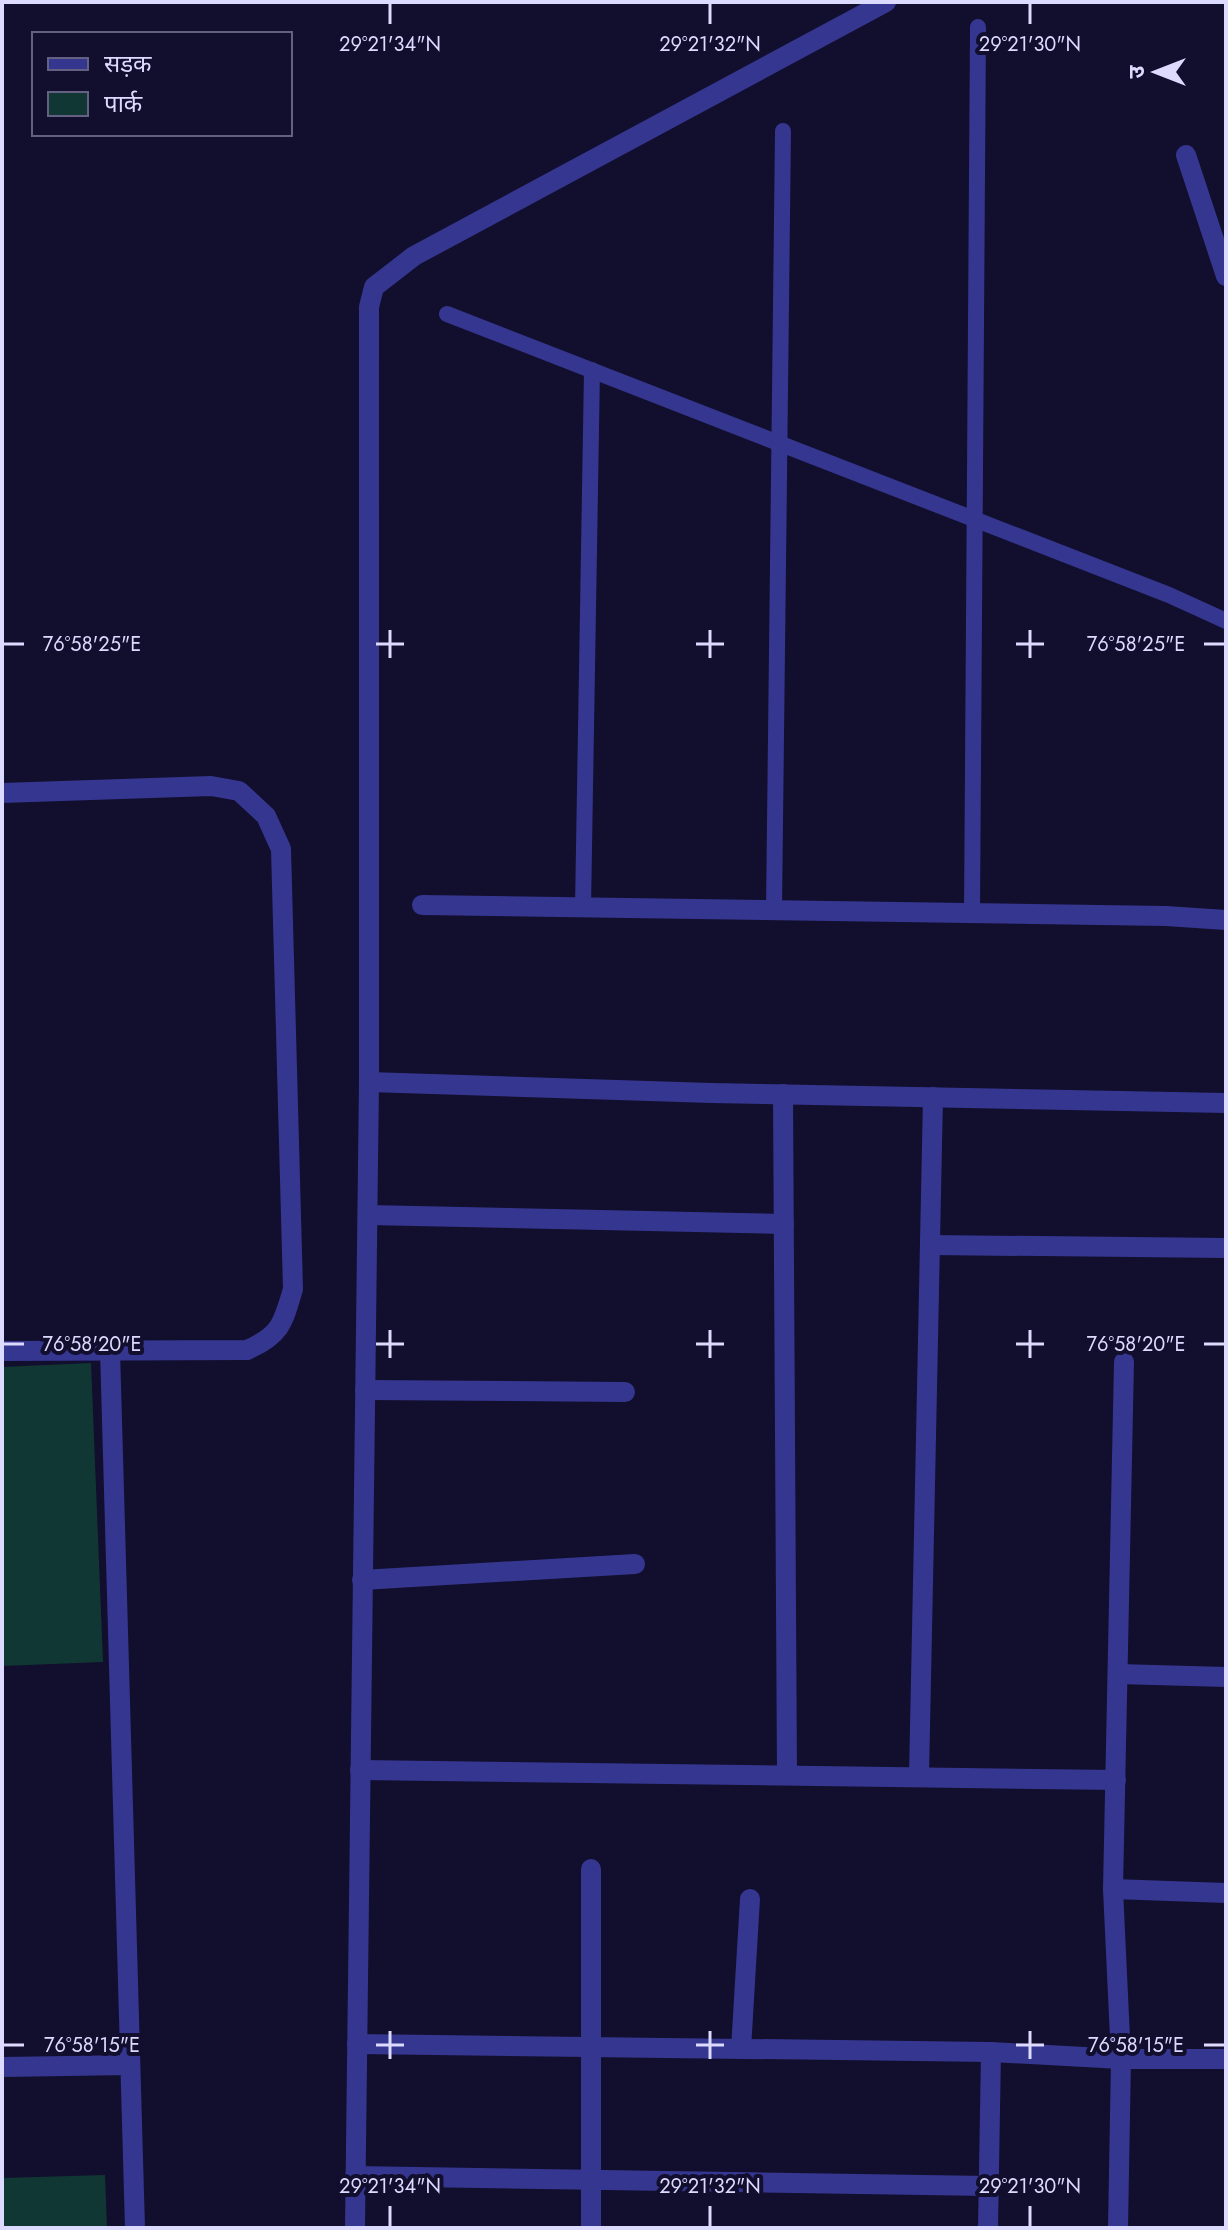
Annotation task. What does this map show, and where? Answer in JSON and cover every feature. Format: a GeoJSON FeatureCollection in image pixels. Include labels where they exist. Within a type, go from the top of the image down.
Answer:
{"type":"FeatureCollection","features":[{"type":"Feature","properties":{"kind":"street"},"geometry":{"type":"LineString","coordinates":[[355,2228],[369,1082],[369,307],[374,287],[414,256],[886,2]]}},
{"type":"Feature","properties":{"kind":"street"},"geometry":{"type":"LineString","coordinates":[[1186,155],[1226,276]]}},
{"type":"Feature","properties":{"kind":"street"},"geometry":{"type":"LineString","coordinates":[[2,793],[211,786],[239,791],[266,816],[281,849],[293,1289],[282,1325],[269,1340],[247,1350],[2,1351]]}},
{"type":"Feature","properties":{"kind":"street"},"geometry":{"type":"LineString","coordinates":[[422,905],[1166,916],[1226,920]]}},
{"type":"Feature","properties":{"kind":"street"},"geometry":{"type":"LineString","coordinates":[[369,1082],[1226,1103]]}},
{"type":"Feature","properties":{"kind":"street"},"geometry":{"type":"LineString","coordinates":[[783,1094],[787,1775]]}},
{"type":"Feature","properties":{"kind":"street"},"geometry":{"type":"LineString","coordinates":[[919,1776],[933,1097]]}},
{"type":"Feature","properties":{"kind":"street"},"geometry":{"type":"LineString","coordinates":[[368,1215],[784,1224]]}},
{"type":"Feature","properties":{"kind":"street"},"geometry":{"type":"LineString","coordinates":[[930,1245],[1226,1248]]}},
{"type":"Feature","properties":{"kind":"street"},"geometry":{"type":"LineString","coordinates":[[110,1350],[135,2228]]}},
{"type":"Feature","properties":{"kind":"street"},"geometry":{"type":"LineString","coordinates":[[1118,2228],[1121,2059],[1113,1889],[1124,1362]]}},
{"type":"Feature","properties":{"kind":"street"},"geometry":{"type":"LineString","coordinates":[[365,1390],[625,1392]]}},
{"type":"Feature","properties":{"kind":"street"},"geometry":{"type":"LineString","coordinates":[[362,1580],[635,1564]]}},
{"type":"Feature","properties":{"kind":"street"},"geometry":{"type":"LineString","coordinates":[[1118,1674],[1226,1677]]}},
{"type":"Feature","properties":{"kind":"street"},"geometry":{"type":"LineString","coordinates":[[360,1770],[1116,1780]]}},
{"type":"Feature","properties":{"kind":"street"},"geometry":{"type":"LineString","coordinates":[[591,1869],[591,2228]]}},
{"type":"Feature","properties":{"kind":"street"},"geometry":{"type":"LineString","coordinates":[[1113,1889],[1226,1893]]}},
{"type":"Feature","properties":{"kind":"street"},"geometry":{"type":"LineString","coordinates":[[741,2049],[750,1899]]}},
{"type":"Feature","properties":{"kind":"street"},"geometry":{"type":"LineString","coordinates":[[357,2044],[991,2052],[1121,2059],[1226,2059]]}},
{"type":"Feature","properties":{"kind":"street"},"geometry":{"type":"LineString","coordinates":[[988,2228],[991,2052]]}},
{"type":"Feature","properties":{"kind":"street"},"geometry":{"type":"LineString","coordinates":[[2,2067],[130,2065]]}},
{"type":"Feature","properties":{"kind":"street"},"geometry":{"type":"LineString","coordinates":[[355,2176],[988,2186]]}},
{"type":"Feature","properties":{"kind":"lane"},"geometry":{"type":"LineString","coordinates":[[972,913],[978,27]]}},
{"type":"Feature","properties":{"kind":"lane"},"geometry":{"type":"LineString","coordinates":[[774,910],[783,131]]}},
{"type":"Feature","properties":{"kind":"lane"},"geometry":{"type":"LineString","coordinates":[[447,314],[1169,595],[1226,621]]}},
{"type":"Feature","properties":{"kind":"lane"},"geometry":{"type":"LineString","coordinates":[[583,908],[592,370]]}},
{"type":"Feature","properties":{"kind":"green space"},"geometry":{"type":"Polygon","coordinates":[[[91,1363],[103,1662],[2,1666],[2,1367],[91,1363]]]}},
{"type":"Feature","properties":{"kind":"green space"},"geometry":{"type":"Polygon","coordinates":[[[105,2175],[107,2228],[2,2228],[2,2178],[105,2175]]]}}]}
